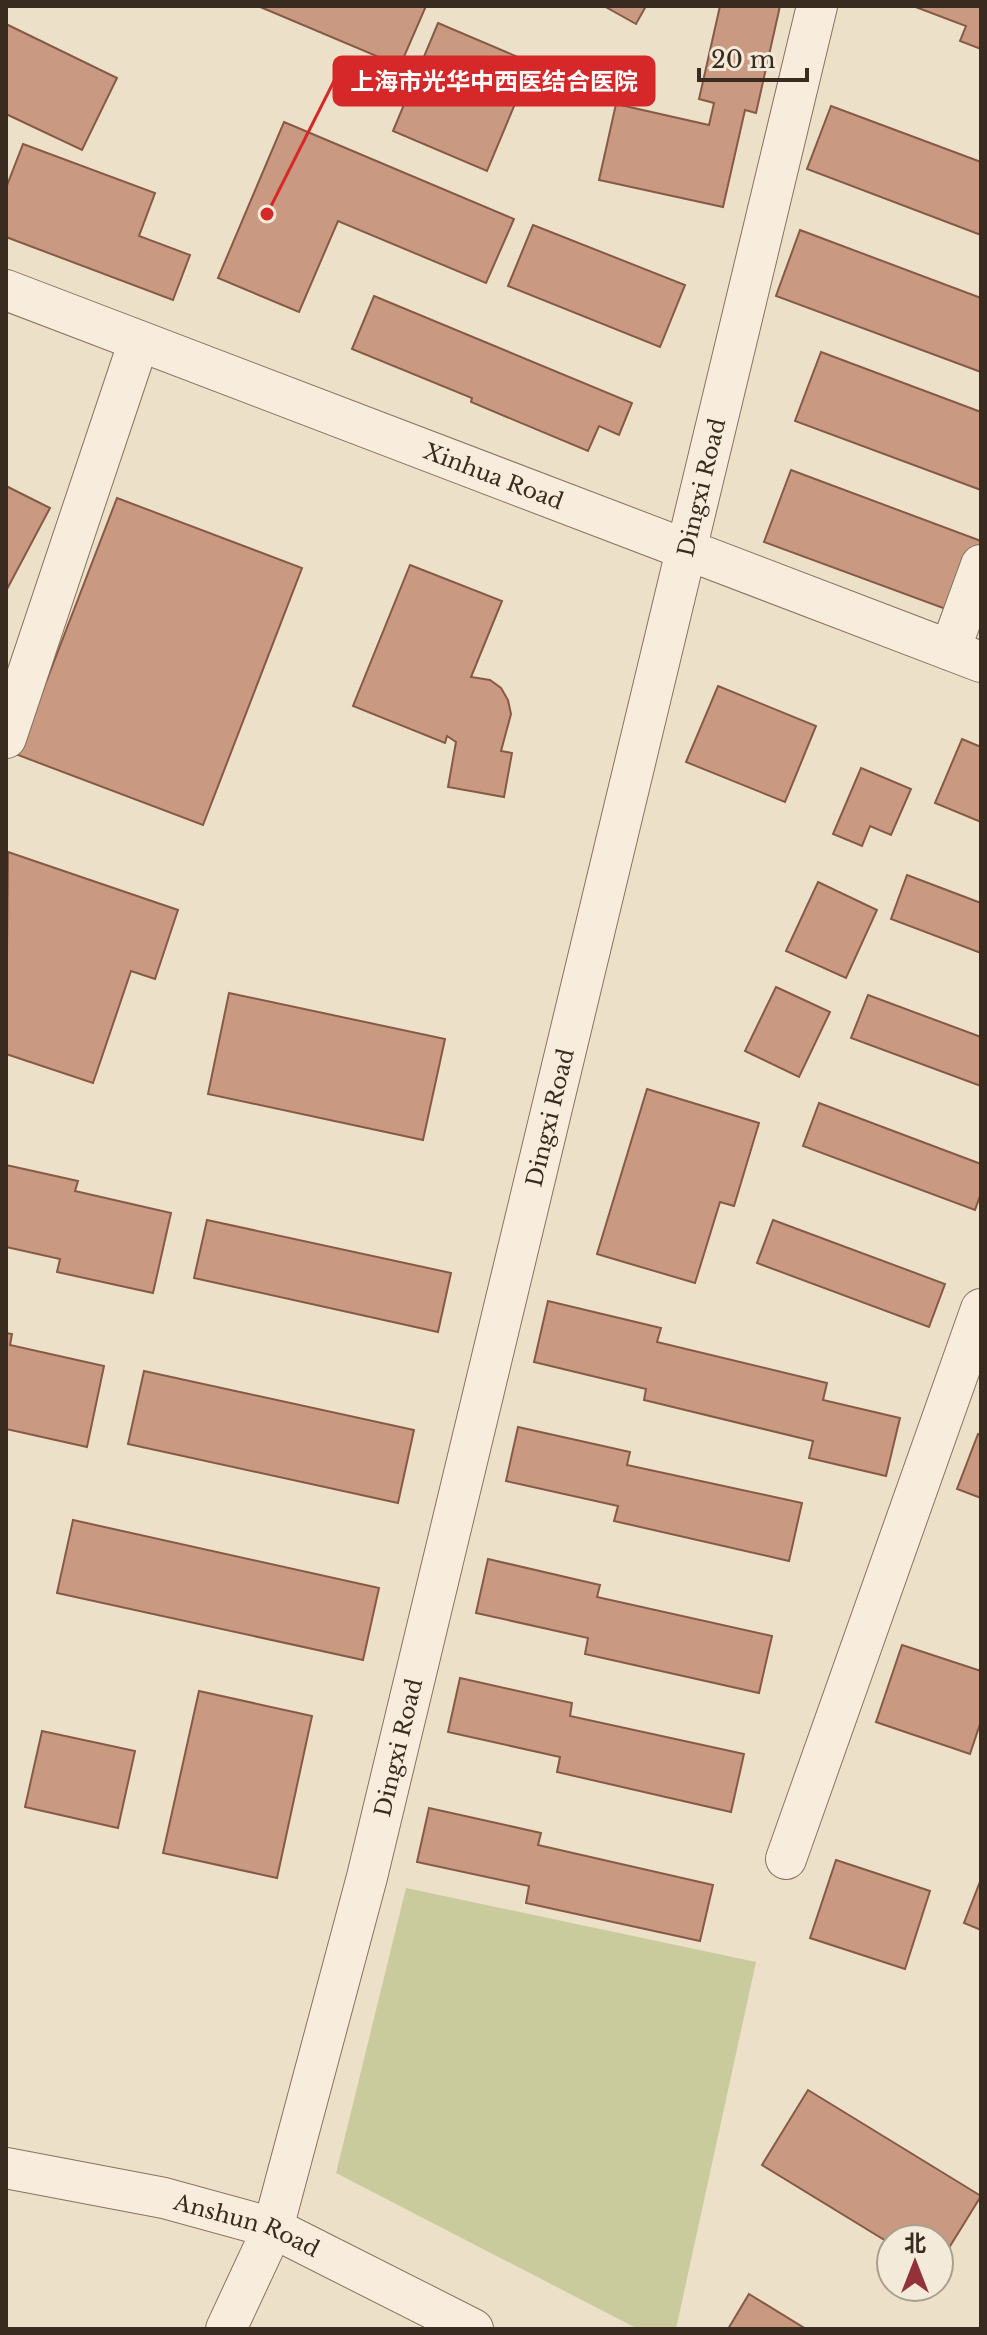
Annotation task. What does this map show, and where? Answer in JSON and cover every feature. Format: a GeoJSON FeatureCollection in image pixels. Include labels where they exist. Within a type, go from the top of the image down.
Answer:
{"type":"FeatureCollection","features":[{"type":"Feature","properties":{"kind":"street","name":"Dingxi Road"},"geometry":{"type":"LineString","coordinates":[[226,2329],[273,2228],[367,1877],[817,6]]}},
{"type":"Feature","properties":{"kind":"street","name":"Xinhua Road"},"geometry":{"type":"LineString","coordinates":[[6,290],[965,656]]}},
{"type":"Feature","properties":{"kind":"street"},"geometry":{"type":"LineString","coordinates":[[6,738],[139,341]]}},
{"type":"Feature","properties":{"kind":"street"},"geometry":{"type":"LineString","coordinates":[[965,656],[981,565]]}},
{"type":"Feature","properties":{"kind":"street"},"geometry":{"type":"LineString","coordinates":[[786,1859],[981,1309]]}},
{"type":"Feature","properties":{"kind":"street","name":"Anshun Road"},"geometry":{"type":"LineString","coordinates":[[6,2168],[164,2198],[273,2228],[473,2329]]}},
{"type":"Feature","properties":{"kind":"green space"},"geometry":{"type":"Polygon","coordinates":[[[406,1888],[756,1962],[676,2329],[638,2329],[336,2173],[406,1888]]]}},
{"type":"Feature","properties":{"kind":"building"},"geometry":{"type":"Polygon","coordinates":[[[258,6],[426,6],[400,66],[258,6]]]}},
{"type":"Feature","properties":{"kind":"building"},"geometry":{"type":"Polygon","coordinates":[[[604,6],[646,6],[636,24],[604,6]]]}},
{"type":"Feature","properties":{"kind":"building"},"geometry":{"type":"Polygon","coordinates":[[[720,6],[780,6],[756,113],[745,110],[723,207],[599,180],[616,104],[709,125],[714,103],[699,99],[720,6]]]}},
{"type":"Feature","properties":{"kind":"building"},"geometry":{"type":"Polygon","coordinates":[[[913,6],[981,6],[981,49],[960,41],[966,26],[913,6]]]}},
{"type":"Feature","properties":{"kind":"building"},"geometry":{"type":"Polygon","coordinates":[[[438,23],[532,63],[487,171],[393,131],[438,23]]]}},
{"type":"Feature","properties":{"kind":"building"},"geometry":{"type":"Polygon","coordinates":[[[6,24],[117,78],[82,150],[6,114],[6,24]]]}},
{"type":"Feature","properties":{"kind":"building"},"geometry":{"type":"Polygon","coordinates":[[[831,106],[981,162],[981,235],[807,169],[831,106]]]}},
{"type":"Feature","properties":{"kind":"building"},"geometry":{"type":"Polygon","coordinates":[[[284,122],[514,219],[486,283],[338,221],[299,312],[218,278],[284,122]]]}},
{"type":"Feature","properties":{"kind":"building"},"geometry":{"type":"Polygon","coordinates":[[[23,144],[155,193],[139,236],[190,255],[173,300],[6,237],[6,188],[23,144]]]}},
{"type":"Feature","properties":{"kind":"building"},"geometry":{"type":"Polygon","coordinates":[[[533,225],[685,285],[660,347],[508,286],[533,225]]]}},
{"type":"Feature","properties":{"kind":"building"},"geometry":{"type":"Polygon","coordinates":[[[800,230],[981,298],[981,372],[776,296],[800,230]]]}},
{"type":"Feature","properties":{"kind":"building"},"geometry":{"type":"Polygon","coordinates":[[[374,296],[632,403],[619,435],[599,426],[588,451],[471,402],[472,398],[352,349],[374,296]]]}},
{"type":"Feature","properties":{"kind":"building"},"geometry":{"type":"Polygon","coordinates":[[[821,352],[981,412],[981,490],[795,421],[821,352]]]}},
{"type":"Feature","properties":{"kind":"building"},"geometry":{"type":"Polygon","coordinates":[[[791,470],[981,541],[981,563],[962,615],[764,542],[791,470]]]}},
{"type":"Feature","properties":{"kind":"building"},"geometry":{"type":"Polygon","coordinates":[[[6,486],[50,508],[6,591],[6,486]]]}},
{"type":"Feature","properties":{"kind":"building"},"geometry":{"type":"Polygon","coordinates":[[[117,498],[302,568],[203,825],[18,755],[117,498]]]}},
{"type":"Feature","properties":{"kind":"building"},"geometry":{"type":"Polygon","coordinates":[[[410,565],[502,601],[471,677],[490,680],[501,688],[508,700],[511,714],[501,751],[512,753],[504,797],[448,787],[456,742],[447,736],[445,743],[353,706],[410,565]]]}},
{"type":"Feature","properties":{"kind":"building"},"geometry":{"type":"Polygon","coordinates":[[[718,686],[816,726],[785,802],[686,762],[718,686]]]}},
{"type":"Feature","properties":{"kind":"building"},"geometry":{"type":"Polygon","coordinates":[[[962,739],[981,747],[981,822],[935,803],[962,739]]]}},
{"type":"Feature","properties":{"kind":"building"},"geometry":{"type":"Polygon","coordinates":[[[861,768],[911,789],[891,835],[870,826],[862,846],[833,834],[861,768]]]}},
{"type":"Feature","properties":{"kind":"building"},"geometry":{"type":"Polygon","coordinates":[[[8,852],[178,910],[155,979],[131,971],[93,1083],[6,1054],[8,852]]]}},
{"type":"Feature","properties":{"kind":"building"},"geometry":{"type":"Polygon","coordinates":[[[907,875],[981,903],[981,953],[891,919],[907,875]]]}},
{"type":"Feature","properties":{"kind":"building"},"geometry":{"type":"Polygon","coordinates":[[[818,882],[877,910],[846,978],[786,951],[818,882]]]}},
{"type":"Feature","properties":{"kind":"building"},"geometry":{"type":"Polygon","coordinates":[[[776,987],[830,1012],[799,1077],[745,1051],[776,987]]]}},
{"type":"Feature","properties":{"kind":"building"},"geometry":{"type":"Polygon","coordinates":[[[229,993],[445,1039],[423,1140],[208,1094],[229,993]]]}},
{"type":"Feature","properties":{"kind":"building"},"geometry":{"type":"Polygon","coordinates":[[[868,995],[981,1037],[981,1086],[851,1038],[868,995]]]}},
{"type":"Feature","properties":{"kind":"building"},"geometry":{"type":"Polygon","coordinates":[[[647,1089],[759,1123],[734,1206],[720,1202],[695,1283],[597,1254],[647,1089]]]}},
{"type":"Feature","properties":{"kind":"building"},"geometry":{"type":"Polygon","coordinates":[[[819,1103],[981,1164],[981,1193],[975,1210],[803,1146],[819,1103]]]}},
{"type":"Feature","properties":{"kind":"building"},"geometry":{"type":"Polygon","coordinates":[[[6,1165],[78,1181],[75,1191],[171,1213],[153,1293],[57,1272],[60,1259],[6,1247],[6,1165]]]}},
{"type":"Feature","properties":{"kind":"building"},"geometry":{"type":"Polygon","coordinates":[[[207,1220],[451,1273],[438,1332],[194,1278],[207,1220]]]}},
{"type":"Feature","properties":{"kind":"building"},"geometry":{"type":"Polygon","coordinates":[[[773,1220],[945,1284],[929,1327],[757,1263],[773,1220]]]}},
{"type":"Feature","properties":{"kind":"building"},"geometry":{"type":"Polygon","coordinates":[[[548,1301],[661,1328],[657,1342],[827,1383],[823,1400],[900,1418],[886,1476],[809,1458],[813,1441],[644,1400],[646,1389],[534,1362],[548,1301]]]}},
{"type":"Feature","properties":{"kind":"building"},"geometry":{"type":"Polygon","coordinates":[[[6,1333],[12,1334],[10,1345],[104,1366],[87,1447],[6,1429],[6,1333]]]}},
{"type":"Feature","properties":{"kind":"building"},"geometry":{"type":"Polygon","coordinates":[[[144,1371],[414,1430],[398,1503],[128,1444],[144,1371]]]}},
{"type":"Feature","properties":{"kind":"building"},"geometry":{"type":"Polygon","coordinates":[[[518,1427],[630,1452],[627,1465],[802,1503],[789,1561],[614,1521],[618,1506],[506,1481],[518,1427]]]}},
{"type":"Feature","properties":{"kind":"building"},"geometry":{"type":"Polygon","coordinates":[[[978,1434],[981,1435],[981,1498],[957,1489],[978,1434]]]}},
{"type":"Feature","properties":{"kind":"building"},"geometry":{"type":"Polygon","coordinates":[[[73,1520],[379,1588],[363,1660],[57,1593],[73,1520]]]}},
{"type":"Feature","properties":{"kind":"building"},"geometry":{"type":"Polygon","coordinates":[[[488,1559],[600,1585],[597,1597],[772,1636],[759,1693],[585,1654],[588,1638],[476,1613],[488,1559]]]}},
{"type":"Feature","properties":{"kind":"building"},"geometry":{"type":"Polygon","coordinates":[[[902,1645],[981,1671],[981,1721],[970,1754],[876,1722],[902,1645]]]}},
{"type":"Feature","properties":{"kind":"building"},"geometry":{"type":"Polygon","coordinates":[[[460,1678],[572,1703],[570,1716],[744,1754],[731,1812],[557,1772],[560,1757],[448,1732],[460,1678]]]}},
{"type":"Feature","properties":{"kind":"building"},"geometry":{"type":"Polygon","coordinates":[[[199,1691],[312,1716],[277,1878],[163,1853],[199,1691]]]}},
{"type":"Feature","properties":{"kind":"building"},"geometry":{"type":"Polygon","coordinates":[[[42,1731],[135,1751],[118,1828],[25,1807],[42,1731]]]}},
{"type":"Feature","properties":{"kind":"building"},"geometry":{"type":"Polygon","coordinates":[[[429,1808],[541,1833],[538,1845],[713,1885],[700,1941],[526,1903],[529,1886],[417,1862],[429,1808]]]}},
{"type":"Feature","properties":{"kind":"building"},"geometry":{"type":"Polygon","coordinates":[[[836,1860],[930,1891],[905,1969],[810,1938],[836,1860]]]}},
{"type":"Feature","properties":{"kind":"building"},"geometry":{"type":"Polygon","coordinates":[[[981,1879],[981,1930],[964,1923],[981,1879]]]}},
{"type":"Feature","properties":{"kind":"building"},"geometry":{"type":"Polygon","coordinates":[[[808,2090],[981,2196],[955,2238],[955,2223],[875,2223],[875,2234],[762,2165],[808,2090]]]}},
{"type":"Feature","properties":{"kind":"building"},"geometry":{"type":"Polygon","coordinates":[[[749,2294],[806,2329],[728,2329],[749,2294]]]}},
{"type":"Feature","properties":{"kind":"place","name":"上海市光华中西医结合医院"},"geometry":{"type":"Point","coordinates":[267,214]}}]}
